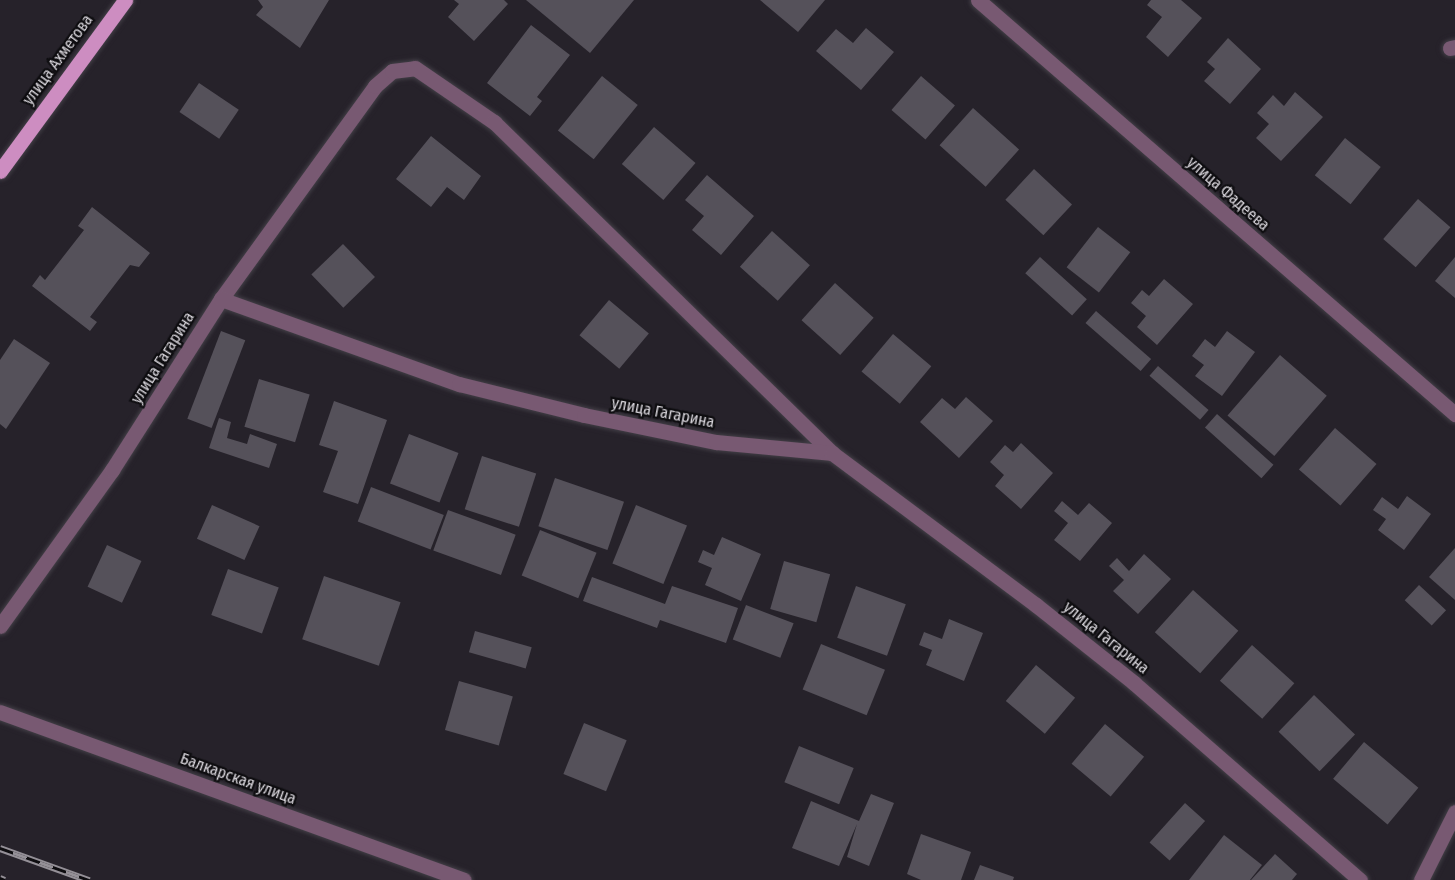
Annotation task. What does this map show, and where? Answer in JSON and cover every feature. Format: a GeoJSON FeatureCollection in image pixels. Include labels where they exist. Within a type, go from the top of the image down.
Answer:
{"type":"FeatureCollection","features":[{"type":"Feature","properties":{"kind":"main road","name":"улица Ахметова"},"geometry":{"type":"LineString","coordinates":[[0,171],[125,0]]}},
{"type":"Feature","properties":{"kind":"street","name":"улица Фадеева"},"geometry":{"type":"LineString","coordinates":[[978,0],[1455,414]]}},
{"type":"Feature","properties":{"kind":"street"},"geometry":{"type":"LineString","coordinates":[[221,299],[375,86],[392,71],[415,68],[494,122],[832,453]]}},
{"type":"Feature","properties":{"kind":"street","name":"улица Гагарина"},"geometry":{"type":"LineString","coordinates":[[0,626],[118,461],[221,299],[459,384],[584,416],[716,442],[832,453],[1134,683],[1360,880]]}},
{"type":"Feature","properties":{"kind":"street","name":"Балкарская улица"},"geometry":{"type":"LineString","coordinates":[[0,712],[464,880]]}},
{"type":"Feature","properties":{"kind":"street"},"geometry":{"type":"LineString","coordinates":[[1421,880],[1455,812]]}},
{"type":"Feature","properties":{"kind":"building"},"geometry":{"type":"Polygon","coordinates":[[[258,0],[329,0],[300,48],[256,15],[263,7],[258,0]]]}},
{"type":"Feature","properties":{"kind":"building"},"geometry":{"type":"Polygon","coordinates":[[[454,0],[504,0],[508,4],[474,41],[448,17],[459,4],[454,0]]]}},
{"type":"Feature","properties":{"kind":"building"},"geometry":{"type":"Polygon","coordinates":[[[526,0],[634,0],[590,53],[526,0]]]}},
{"type":"Feature","properties":{"kind":"building"},"geometry":{"type":"Polygon","coordinates":[[[760,0],[825,0],[798,32],[760,0]]]}},
{"type":"Feature","properties":{"kind":"building"},"geometry":{"type":"Polygon","coordinates":[[[1151,0],[1181,0],[1202,18],[1168,57],[1146,37],[1162,17],[1147,5],[1151,0]]]}},
{"type":"Feature","properties":{"kind":"building"},"geometry":{"type":"Polygon","coordinates":[[[531,25],[570,55],[537,97],[542,101],[530,116],[487,83],[531,25]]]}},
{"type":"Feature","properties":{"kind":"building"},"geometry":{"type":"Polygon","coordinates":[[[866,28],[894,52],[861,90],[816,51],[836,29],[853,43],[866,28]]]}},
{"type":"Feature","properties":{"kind":"building"},"geometry":{"type":"Polygon","coordinates":[[[1228,38],[1261,69],[1230,104],[1204,81],[1215,69],[1207,62],[1228,38]]]}},
{"type":"Feature","properties":{"kind":"building"},"geometry":{"type":"Polygon","coordinates":[[[602,76],[638,105],[594,159],[558,130],[602,76]]]}},
{"type":"Feature","properties":{"kind":"building"},"geometry":{"type":"Polygon","coordinates":[[[921,76],[955,106],[925,139],[891,110],[921,76]]]}},
{"type":"Feature","properties":{"kind":"building"},"geometry":{"type":"Polygon","coordinates":[[[199,83],[239,110],[219,139],[179,112],[199,83]]]}},
{"type":"Feature","properties":{"kind":"building"},"geometry":{"type":"Polygon","coordinates":[[[1295,92],[1323,117],[1281,161],[1256,138],[1269,124],[1257,113],[1273,95],[1284,106],[1295,92]]]}},
{"type":"Feature","properties":{"kind":"building"},"geometry":{"type":"Polygon","coordinates":[[[973,108],[1019,149],[986,187],[940,145],[973,108]]]}},
{"type":"Feature","properties":{"kind":"building"},"geometry":{"type":"Polygon","coordinates":[[[654,127],[696,163],[663,200],[622,164],[654,127]]]}},
{"type":"Feature","properties":{"kind":"building"},"geometry":{"type":"Polygon","coordinates":[[[431,136],[481,176],[464,200],[447,187],[431,207],[396,179],[431,136]]]}},
{"type":"Feature","properties":{"kind":"building"},"geometry":{"type":"Polygon","coordinates":[[[1345,138],[1381,167],[1351,204],[1315,175],[1345,138]]]}},
{"type":"Feature","properties":{"kind":"building"},"geometry":{"type":"Polygon","coordinates":[[[1034,169],[1072,204],[1043,235],[1005,200],[1034,169]]]}},
{"type":"Feature","properties":{"kind":"building"},"geometry":{"type":"Polygon","coordinates":[[[707,175],[754,216],[721,255],[692,230],[704,216],[685,200],[707,175]]]}},
{"type":"Feature","properties":{"kind":"building"},"geometry":{"type":"Polygon","coordinates":[[[1418,199],[1450,227],[1416,267],[1383,239],[1418,199]]]}},
{"type":"Feature","properties":{"kind":"building"},"geometry":{"type":"Polygon","coordinates":[[[92,207],[150,253],[139,267],[130,265],[90,317],[97,322],[90,331],[32,286],[40,275],[45,280],[84,230],[78,226],[92,207]]]}},
{"type":"Feature","properties":{"kind":"building"},"geometry":{"type":"Polygon","coordinates":[[[1098,227],[1130,252],[1099,292],[1067,267],[1098,227]]]}},
{"type":"Feature","properties":{"kind":"building"},"geometry":{"type":"Polygon","coordinates":[[[772,231],[810,265],[778,301],[740,267],[772,231]]]}},
{"type":"Feature","properties":{"kind":"building"},"geometry":{"type":"Polygon","coordinates":[[[343,244],[375,277],[343,308],[311,275],[343,244]]]}},
{"type":"Feature","properties":{"kind":"building"},"geometry":{"type":"Polygon","coordinates":[[[1040,257],[1087,299],[1072,316],[1025,273],[1040,257]]]}},
{"type":"Feature","properties":{"kind":"building"},"geometry":{"type":"Polygon","coordinates":[[[1455,257],[1455,298],[1435,281],[1455,257]]]}},
{"type":"Feature","properties":{"kind":"building"},"geometry":{"type":"Polygon","coordinates":[[[1164,279],[1193,304],[1157,345],[1137,327],[1146,316],[1131,303],[1142,290],[1149,296],[1164,279]]]}},
{"type":"Feature","properties":{"kind":"building"},"geometry":{"type":"Polygon","coordinates":[[[835,283],[874,318],[840,355],[802,320],[835,283]]]}},
{"type":"Feature","properties":{"kind":"building"},"geometry":{"type":"Polygon","coordinates":[[[609,300],[649,333],[619,369],[579,335],[609,300]]]}},
{"type":"Feature","properties":{"kind":"building"},"geometry":{"type":"Polygon","coordinates":[[[1096,311],[1151,359],[1141,371],[1086,323],[1096,311]]]}},
{"type":"Feature","properties":{"kind":"building"},"geometry":{"type":"Polygon","coordinates":[[[221,331],[245,340],[212,428],[187,419],[221,331]]]}},
{"type":"Feature","properties":{"kind":"building"},"geometry":{"type":"Polygon","coordinates":[[[1227,331],[1255,352],[1222,396],[1195,376],[1204,365],[1192,356],[1205,339],[1215,347],[1227,331]]]}},
{"type":"Feature","properties":{"kind":"building"},"geometry":{"type":"Polygon","coordinates":[[[893,334],[931,366],[900,404],[862,372],[893,334]]]}},
{"type":"Feature","properties":{"kind":"building"},"geometry":{"type":"Polygon","coordinates":[[[14,339],[50,363],[6,429],[0,424],[0,360],[14,339]]]}},
{"type":"Feature","properties":{"kind":"building"},"geometry":{"type":"Polygon","coordinates":[[[1280,355],[1327,396],[1274,456],[1228,415],[1280,355]]]}},
{"type":"Feature","properties":{"kind":"building"},"geometry":{"type":"Polygon","coordinates":[[[1158,366],[1209,410],[1200,420],[1149,376],[1158,366]]]}},
{"type":"Feature","properties":{"kind":"building"},"geometry":{"type":"Polygon","coordinates":[[[259,379],[310,394],[295,442],[244,427],[259,379]]]}},
{"type":"Feature","properties":{"kind":"building"},"geometry":{"type":"Polygon","coordinates":[[[966,397],[993,421],[959,458],[920,422],[942,398],[955,409],[966,397]]]}},
{"type":"Feature","properties":{"kind":"building"},"geometry":{"type":"Polygon","coordinates":[[[334,401],[387,420],[358,504],[323,492],[338,451],[319,445],[334,401]]]}},
{"type":"Feature","properties":{"kind":"building"},"geometry":{"type":"Polygon","coordinates":[[[1217,414],[1273,465],[1261,478],[1205,427],[1217,414]]]}},
{"type":"Feature","properties":{"kind":"building"},"geometry":{"type":"Polygon","coordinates":[[[219,418],[231,422],[227,438],[247,444],[250,434],[277,444],[269,468],[209,448],[219,418]]]}},
{"type":"Feature","properties":{"kind":"building"},"geometry":{"type":"Polygon","coordinates":[[[1335,428],[1377,464],[1340,506],[1299,470],[1335,428]]]}},
{"type":"Feature","properties":{"kind":"building"},"geometry":{"type":"Polygon","coordinates":[[[409,434],[458,453],[439,502],[390,483],[409,434]]]}},
{"type":"Feature","properties":{"kind":"building"},"geometry":{"type":"Polygon","coordinates":[[[1021,443],[1053,473],[1021,509],[995,486],[1004,475],[990,462],[1005,445],[1013,452],[1021,443]]]}},
{"type":"Feature","properties":{"kind":"building"},"geometry":{"type":"Polygon","coordinates":[[[482,456],[536,474],[519,527],[465,509],[482,456]]]}},
{"type":"Feature","properties":{"kind":"building"},"geometry":{"type":"Polygon","coordinates":[[[555,478],[624,502],[607,550],[538,526],[555,478]]]}},
{"type":"Feature","properties":{"kind":"building"},"geometry":{"type":"Polygon","coordinates":[[[371,487],[444,515],[431,549],[358,522],[371,487]]]}},
{"type":"Feature","properties":{"kind":"building"},"geometry":{"type":"Polygon","coordinates":[[[1407,496],[1431,514],[1404,550],[1378,530],[1386,519],[1373,510],[1382,497],[1398,509],[1407,496]]]}},
{"type":"Feature","properties":{"kind":"building"},"geometry":{"type":"Polygon","coordinates":[[[1062,501],[1078,515],[1089,503],[1112,523],[1080,561],[1054,540],[1068,523],[1054,511],[1062,501]]]}},
{"type":"Feature","properties":{"kind":"building"},"geometry":{"type":"Polygon","coordinates":[[[212,505],[260,526],[244,560],[197,539],[212,505]]]}},
{"type":"Feature","properties":{"kind":"building"},"geometry":{"type":"Polygon","coordinates":[[[636,505],[687,526],[663,584],[612,563],[636,505]]]}},
{"type":"Feature","properties":{"kind":"building"},"geometry":{"type":"Polygon","coordinates":[[[448,510],[516,535],[501,575],[433,550],[448,510]]]}},
{"type":"Feature","properties":{"kind":"building"},"geometry":{"type":"Polygon","coordinates":[[[540,530],[597,553],[578,598],[522,575],[540,530]]]}},
{"type":"Feature","properties":{"kind":"building"},"geometry":{"type":"Polygon","coordinates":[[[722,537],[761,554],[741,601],[705,585],[712,568],[698,562],[703,550],[714,555],[722,537]]]}},
{"type":"Feature","properties":{"kind":"building"},"geometry":{"type":"Polygon","coordinates":[[[107,545],[141,561],[122,603],[88,587],[107,545]]]}},
{"type":"Feature","properties":{"kind":"building"},"geometry":{"type":"Polygon","coordinates":[[[1455,548],[1455,600],[1429,577],[1455,548]]]}},
{"type":"Feature","properties":{"kind":"building"},"geometry":{"type":"Polygon","coordinates":[[[1144,554],[1171,579],[1138,614],[1113,591],[1124,580],[1109,566],[1117,558],[1129,571],[1144,554]]]}},
{"type":"Feature","properties":{"kind":"building"},"geometry":{"type":"Polygon","coordinates":[[[784,561],[830,574],[816,622],[770,609],[784,561]]]}},
{"type":"Feature","properties":{"kind":"building"},"geometry":{"type":"Polygon","coordinates":[[[228,569],[279,587],[262,634],[211,615],[228,569]]]}},
{"type":"Feature","properties":{"kind":"building"},"geometry":{"type":"Polygon","coordinates":[[[324,576],[401,602],[379,666],[302,639],[324,576]]]}},
{"type":"Feature","properties":{"kind":"building"},"geometry":{"type":"Polygon","coordinates":[[[592,577],[665,604],[672,586],[738,608],[726,643],[660,620],[657,628],[583,601],[592,577]]]}},
{"type":"Feature","properties":{"kind":"building"},"geometry":{"type":"Polygon","coordinates":[[[1419,585],[1446,610],[1432,626],[1405,600],[1419,585]]]}},
{"type":"Feature","properties":{"kind":"building"},"geometry":{"type":"Polygon","coordinates":[[[856,586],[906,604],[887,656],[837,638],[856,586]]]}},
{"type":"Feature","properties":{"kind":"building"},"geometry":{"type":"Polygon","coordinates":[[[1193,590],[1238,631],[1200,673],[1155,632],[1193,590]]]}},
{"type":"Feature","properties":{"kind":"building"},"geometry":{"type":"Polygon","coordinates":[[[746,605],[794,623],[780,658],[733,640],[746,605]]]}},
{"type":"Feature","properties":{"kind":"building"},"geometry":{"type":"Polygon","coordinates":[[[949,619],[983,633],[964,681],[926,665],[932,650],[919,645],[924,632],[942,639],[949,619]]]}},
{"type":"Feature","properties":{"kind":"building"},"geometry":{"type":"Polygon","coordinates":[[[475,631],[532,647],[526,668],[469,652],[475,631]]]}},
{"type":"Feature","properties":{"kind":"building"},"geometry":{"type":"Polygon","coordinates":[[[821,644],[885,670],[867,715],[803,689],[821,644]]]}},
{"type":"Feature","properties":{"kind":"building"},"geometry":{"type":"Polygon","coordinates":[[[1252,645],[1294,683],[1262,719],[1220,681],[1252,645]]]}},
{"type":"Feature","properties":{"kind":"building"},"geometry":{"type":"Polygon","coordinates":[[[1036,665],[1075,698],[1045,734],[1006,701],[1036,665]]]}},
{"type":"Feature","properties":{"kind":"building"},"geometry":{"type":"Polygon","coordinates":[[[459,681],[513,696],[499,745],[445,730],[459,681]]]}},
{"type":"Feature","properties":{"kind":"building"},"geometry":{"type":"Polygon","coordinates":[[[1314,695],[1355,735],[1320,771],[1279,732],[1314,695]]]}},
{"type":"Feature","properties":{"kind":"building"},"geometry":{"type":"Polygon","coordinates":[[[584,723],[627,740],[606,791],[563,774],[584,723]]]}},
{"type":"Feature","properties":{"kind":"building"},"geometry":{"type":"Polygon","coordinates":[[[1105,724],[1144,757],[1111,797],[1072,764],[1105,724]]]}},
{"type":"Feature","properties":{"kind":"building"},"geometry":{"type":"Polygon","coordinates":[[[1364,742],[1418,788],[1388,824],[1333,779],[1364,742]]]}},
{"type":"Feature","properties":{"kind":"building"},"geometry":{"type":"Polygon","coordinates":[[[799,746],[854,768],[839,804],[784,782],[799,746]]]}},
{"type":"Feature","properties":{"kind":"building"},"geometry":{"type":"Polygon","coordinates":[[[871,794],[894,803],[869,866],[847,857],[857,824],[839,866],[792,848],[811,801],[859,821],[871,794]]]}},
{"type":"Feature","properties":{"kind":"building"},"geometry":{"type":"Polygon","coordinates":[[[1185,803],[1205,821],[1170,860],[1150,842],[1185,803]]]}},
{"type":"Feature","properties":{"kind":"building"},"geometry":{"type":"Polygon","coordinates":[[[921,834],[971,852],[961,880],[921,880],[907,874],[921,834]]]}},
{"type":"Feature","properties":{"kind":"building"},"geometry":{"type":"Polygon","coordinates":[[[1224,835],[1262,865],[1250,880],[1189,880],[1224,835]]]}},
{"type":"Feature","properties":{"kind":"building"},"geometry":{"type":"Polygon","coordinates":[[[1275,854],[1297,874],[1292,880],[1251,880],[1275,854]]]}},
{"type":"Feature","properties":{"kind":"building"},"geometry":{"type":"Polygon","coordinates":[[[980,865],[1014,877],[1013,880],[974,880],[980,865]]]}},
{"type":"Feature","properties":{"kind":"railway"},"geometry":{"type":"LineString","coordinates":[[0,848],[89,880]]}},
{"type":"Feature","properties":{"kind":"railway"},"geometry":{"type":"LineString","coordinates":[[0,878],[5,880]]}}]}
